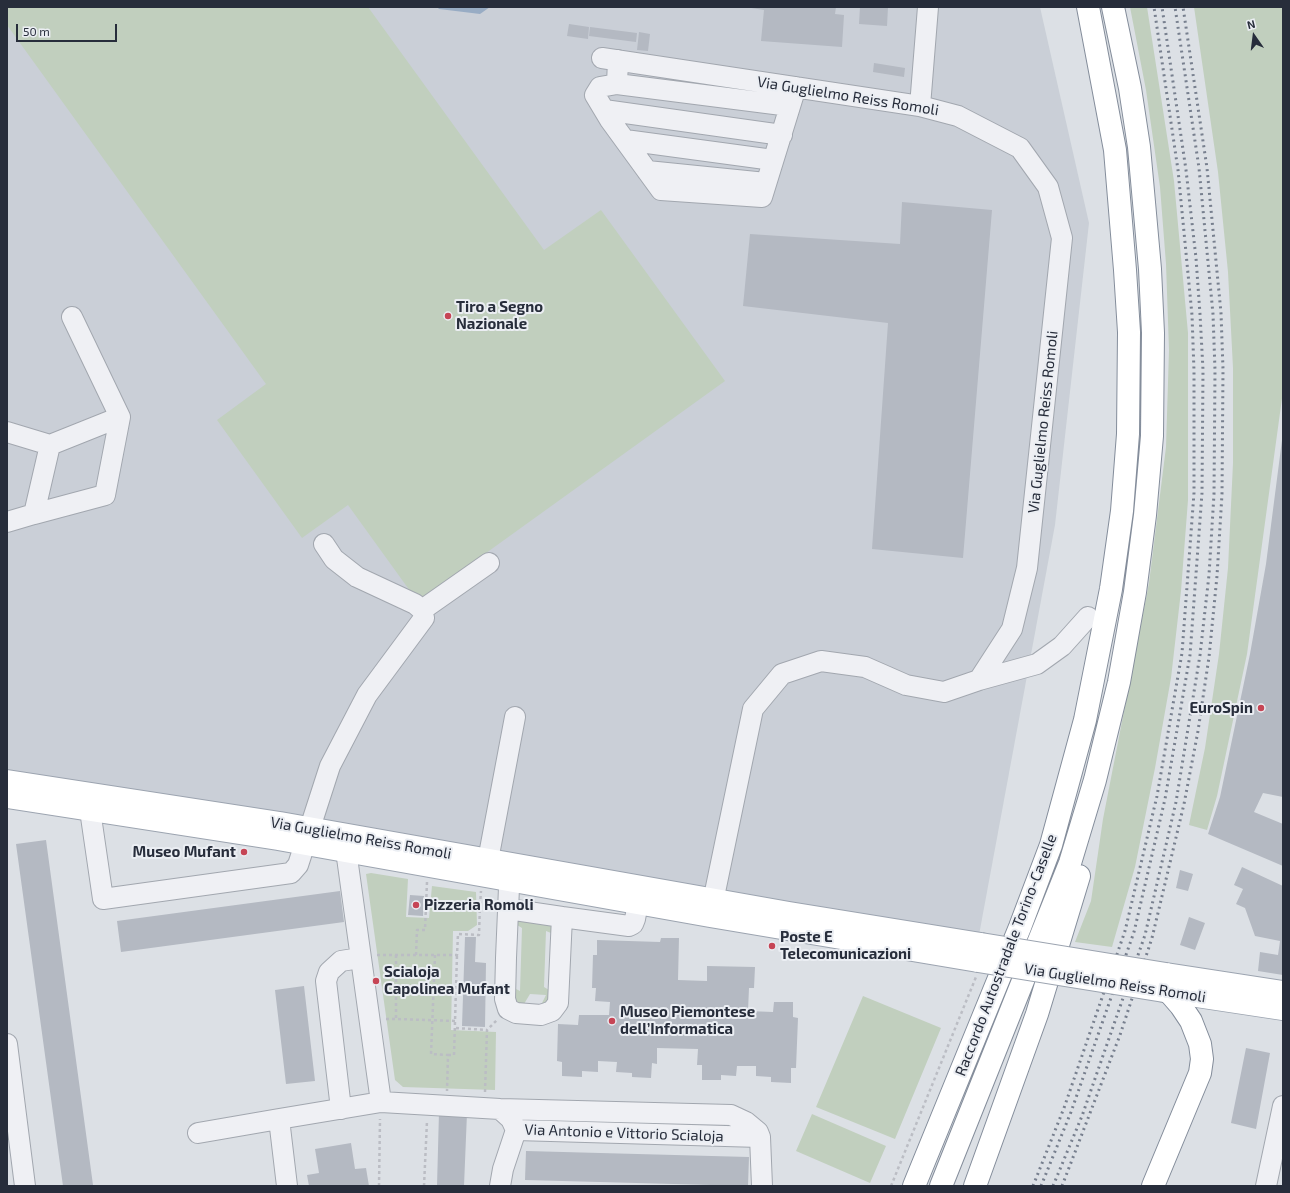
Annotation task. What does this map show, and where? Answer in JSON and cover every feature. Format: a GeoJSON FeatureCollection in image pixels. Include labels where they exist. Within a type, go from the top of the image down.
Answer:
{"type":"FeatureCollection","features":[{"type":"Feature","properties":{"kind":"main road","name":"Raccordo Autostradale Torino-Caselle"},"geometry":{"type":"LineString","coordinates":[[916,1182],[1026,913],[1051,845],[1085,720],[1112,589],[1122,511],[1128,434],[1129,332],[1114,150],[1088,7]]}},
{"type":"Feature","properties":{"kind":"main road","name":"Raccordo Autostradale Torino-Caselle"},"geometry":{"type":"LineString","coordinates":[[941,1186],[1070,863],[1095,780],[1119,682],[1134,600],[1145,514],[1152,436],[1153,385],[1150,269],[1146,207],[1130,88],[1113,7]]}},
{"type":"Feature","properties":{"kind":"main road","name":"Via Guglielmo Reiss Romoli"},"geometry":{"type":"LineString","coordinates":[[7,780],[92,802],[345,843],[485,875],[510,872],[980,956],[1166,985],[1283,1009]]}},
{"type":"Feature","properties":{"kind":"main road"},"geometry":{"type":"LineString","coordinates":[[975,1186],[1037,1014],[1079,879],[1091,822],[1095,780]]}},
{"type":"Feature","properties":{"kind":"main road","name":"Via Guglielmo Reiss Romoli"},"geometry":{"type":"LineString","coordinates":[[7,797],[92,802]]}},
{"type":"Feature","properties":{"kind":"main road"},"geometry":{"type":"LineString","coordinates":[[1153,1186],[1200,1073],[1202,1059],[1200,1044],[1191,1021],[1166,985]]}},
{"type":"Feature","properties":{"kind":"main road","name":"Via Guglielmo Reiss Romoli"},"geometry":{"type":"LineString","coordinates":[[1166,985],[1283,992]]}},
{"type":"Feature","properties":{"kind":"street"},"geometry":{"type":"LineString","coordinates":[[920,106],[928,7]]}},
{"type":"Feature","properties":{"kind":"street","name":"Via Guglielmo Reiss Romoli"},"geometry":{"type":"LineString","coordinates":[[616,84],[610,59],[920,106],[958,116],[1020,148],[1048,187],[1062,238],[1027,568],[1012,629],[979,680]]}},
{"type":"Feature","properties":{"kind":"street"},"geometry":{"type":"LineString","coordinates":[[790,106],[616,84],[600,87],[595,95],[647,171],[766,183],[796,87]]}},
{"type":"Feature","properties":{"kind":"street"},"geometry":{"type":"LineString","coordinates":[[604,110],[782,135]]}},
{"type":"Feature","properties":{"kind":"street"},"geometry":{"type":"LineString","coordinates":[[625,140],[773,160]]}},
{"type":"Feature","properties":{"kind":"street"},"geometry":{"type":"LineString","coordinates":[[7,522],[105,495],[120,417],[72,317]]}},
{"type":"Feature","properties":{"kind":"street"},"geometry":{"type":"LineString","coordinates":[[7,432],[50,444],[120,417]]}},
{"type":"Feature","properties":{"kind":"street"},"geometry":{"type":"LineString","coordinates":[[34,514],[50,444]]}},
{"type":"Feature","properties":{"kind":"street"},"geometry":{"type":"LineString","coordinates":[[92,802],[102,899],[291,873],[298,864],[330,766],[367,695],[424,618],[422,610],[415,604],[357,577],[334,559],[324,544]]}},
{"type":"Feature","properties":{"kind":"street"},"geometry":{"type":"LineString","coordinates":[[422,610],[489,563]]}},
{"type":"Feature","properties":{"kind":"street"},"geometry":{"type":"LineString","coordinates":[[712,908],[753,709],[782,674],[821,661],[865,667],[906,684],[944,692],[979,680],[1037,664],[1062,646],[1088,617]]}},
{"type":"Feature","properties":{"kind":"street"},"geometry":{"type":"LineString","coordinates":[[485,875],[515,717]]}},
{"type":"Feature","properties":{"kind":"street"},"geometry":{"type":"LineString","coordinates":[[345,843],[381,1102]]}},
{"type":"Feature","properties":{"kind":"street"},"geometry":{"type":"LineString","coordinates":[[510,872],[504,1000],[508,1009],[516,1013],[541,1015],[552,1011],[558,1003],[562,917]]}},
{"type":"Feature","properties":{"kind":"street"},"geometry":{"type":"LineString","coordinates":[[508,909],[629,926],[633,924],[635,919],[640,895]]}},
{"type":"Feature","properties":{"kind":"street"},"geometry":{"type":"LineString","coordinates":[[341,1109],[326,981],[329,972],[341,961],[360,958]]}},
{"type":"Feature","properties":{"kind":"street"},"geometry":{"type":"LineString","coordinates":[[7,1044],[25,1186]]}},
{"type":"Feature","properties":{"kind":"street","name":"Via Antonio e Vittorio Scialoja"},"geometry":{"type":"LineString","coordinates":[[198,1133],[381,1102],[492,1108],[731,1115],[746,1122],[758,1132],[760,1137],[516,1130],[511,1119],[492,1108]]}},
{"type":"Feature","properties":{"kind":"street"},"geometry":{"type":"LineString","coordinates":[[1266,1186],[1277,1160],[1283,1106]]}},
{"type":"Feature","properties":{"kind":"street"},"geometry":{"type":"LineString","coordinates":[[279,1119],[287,1186]]}},
{"type":"Feature","properties":{"kind":"street"},"geometry":{"type":"LineString","coordinates":[[500,1186],[503,1169],[516,1130]]}},
{"type":"Feature","properties":{"kind":"street"},"geometry":{"type":"LineString","coordinates":[[760,1137],[762,1186]]}},
{"type":"Feature","properties":{"kind":"path"},"geometry":{"type":"LineString","coordinates":[[435,955],[431,1054],[454,1056],[458,934],[479,935],[480,905],[485,875]]}},
{"type":"Feature","properties":{"kind":"path"},"geometry":{"type":"LineString","coordinates":[[416,955],[416,930],[425,930],[427,879]]}},
{"type":"Feature","properties":{"kind":"path"},"geometry":{"type":"LineString","coordinates":[[480,905],[508,909]]}},
{"type":"Feature","properties":{"kind":"path"},"geometry":{"type":"LineString","coordinates":[[360,958],[378,955],[458,955]]}},
{"type":"Feature","properties":{"kind":"path"},"geometry":{"type":"LineString","coordinates":[[396,955],[396,1019],[456,1021]]}},
{"type":"Feature","properties":{"kind":"path"},"geometry":{"type":"LineString","coordinates":[[892,1186],[980,956]]}},
{"type":"Feature","properties":{"kind":"path"},"geometry":{"type":"LineString","coordinates":[[492,1108],[488,1030],[508,1009]]}},
{"type":"Feature","properties":{"kind":"path"},"geometry":{"type":"LineString","coordinates":[[456,1028],[488,1030]]}},
{"type":"Feature","properties":{"kind":"path"},"geometry":{"type":"LineString","coordinates":[[424,1186],[437,1105],[448,1055]]}},
{"type":"Feature","properties":{"kind":"path"},"geometry":{"type":"LineString","coordinates":[[379,1186],[381,1102]]}},
{"type":"Feature","properties":{"kind":"shaded area"},"geometry":{"type":"Polygon","coordinates":[[[7,7],[1040,7],[1089,223],[1055,525],[979,935],[7,772],[7,7]]]}},
{"type":"Feature","properties":{"kind":"green space","name":"Tiro a Segno Nazionale"},"geometry":{"type":"Polygon","coordinates":[[[7,7],[368,7],[544,250],[601,210],[725,381],[418,602],[348,505],[302,538],[217,420],[266,384],[7,25],[7,7]]]}},
{"type":"Feature","properties":{"kind":"green space"},"geometry":{"type":"Polygon","coordinates":[[[1130,7],[1147,7],[1174,181],[1188,333],[1188,500],[1181,591],[1171,678],[1135,867],[1112,947],[1075,942],[1091,901],[1103,819],[1149,583],[1166,447],[1169,350],[1166,264],[1160,187],[1146,90],[1130,7]]]}},
{"type":"Feature","properties":{"kind":"green space"},"geometry":{"type":"Polygon","coordinates":[[[1194,7],[1283,7],[1283,391],[1247,654],[1217,796],[1207,830],[1189,825],[1205,748],[1219,654],[1228,568],[1233,463],[1233,368],[1228,272],[1218,172],[1194,7]]]}},
{"type":"Feature","properties":{"kind":"green space"},"geometry":{"type":"Polygon","coordinates":[[[371,873],[408,879],[406,917],[429,918],[432,886],[476,892],[477,925],[468,931],[453,931],[451,1030],[496,1032],[495,1090],[403,1087],[395,1080],[366,874],[371,873]]]}},
{"type":"Feature","properties":{"kind":"green space"},"geometry":{"type":"Polygon","coordinates":[[[513,918],[552,919],[556,935],[546,931],[544,987],[554,993],[552,1001],[541,1005],[546,995],[530,994],[524,1004],[512,1002],[510,986],[520,991],[522,928],[512,922],[513,918]]]}},
{"type":"Feature","properties":{"kind":"green space"},"geometry":{"type":"Polygon","coordinates":[[[863,996],[941,1028],[895,1139],[816,1107],[863,996]]]}},
{"type":"Feature","properties":{"kind":"green space"},"geometry":{"type":"Polygon","coordinates":[[[812,1114],[886,1146],[870,1183],[796,1151],[812,1114]]]}},
{"type":"Feature","properties":{"kind":"water"},"geometry":{"type":"Polygon","coordinates":[[[437,7],[490,7],[480,14],[439,9],[437,7]]]}},
{"type":"Feature","properties":{"kind":"building"},"geometry":{"type":"Polygon","coordinates":[[[745,7],[836,7],[835,14],[844,15],[842,47],[761,41],[764,10],[745,7]]]}},
{"type":"Feature","properties":{"kind":"building"},"geometry":{"type":"Polygon","coordinates":[[[860,7],[888,7],[887,26],[859,24],[860,7]]]}},
{"type":"Feature","properties":{"kind":"building"},"geometry":{"type":"Polygon","coordinates":[[[569,24],[589,27],[588,39],[567,36],[569,24]]]}},
{"type":"Feature","properties":{"kind":"building"},"geometry":{"type":"Polygon","coordinates":[[[590,27],[637,33],[636,42],[589,36],[590,27]]]}},
{"type":"Feature","properties":{"kind":"building"},"geometry":{"type":"Polygon","coordinates":[[[639,32],[650,34],[648,51],[637,50],[639,32]]]}},
{"type":"Feature","properties":{"kind":"building"},"geometry":{"type":"Polygon","coordinates":[[[874,63],[905,68],[904,77],[873,72],[874,63]]]}},
{"type":"Feature","properties":{"kind":"building"},"geometry":{"type":"Polygon","coordinates":[[[902,202],[992,210],[963,558],[872,549],[888,323],[743,306],[750,234],[900,244],[902,202]]]}},
{"type":"Feature","properties":{"kind":"building"},"geometry":{"type":"Polygon","coordinates":[[[1282,440],[1283,797],[1263,793],[1254,812],[1283,824],[1283,866],[1208,834],[1220,797],[1250,654],[1266,564],[1282,440]]]}},
{"type":"Feature","properties":{"kind":"building"},"geometry":{"type":"Polygon","coordinates":[[[46,840],[93,1185],[85,1186],[63,1186],[16,844],[46,840]]]}},
{"type":"Feature","properties":{"kind":"building"},"geometry":{"type":"Polygon","coordinates":[[[1242,867],[1283,886],[1283,975],[1258,971],[1260,952],[1278,955],[1280,941],[1255,936],[1245,908],[1236,904],[1243,889],[1234,885],[1242,867]]]}},
{"type":"Feature","properties":{"kind":"building"},"geometry":{"type":"Polygon","coordinates":[[[1180,870],[1193,874],[1188,891],[1176,888],[1180,870]]]}},
{"type":"Feature","properties":{"kind":"building"},"geometry":{"type":"Polygon","coordinates":[[[340,891],[344,922],[121,952],[117,921],[340,891]]]}},
{"type":"Feature","properties":{"kind":"building","name":"Pizzeria Romoli"},"geometry":{"type":"Polygon","coordinates":[[[410,895],[424,896],[423,916],[408,915],[410,895]]]}},
{"type":"Feature","properties":{"kind":"building"},"geometry":{"type":"Polygon","coordinates":[[[1189,917],[1205,923],[1195,950],[1180,945],[1189,917]]]}},
{"type":"Feature","properties":{"kind":"building"},"geometry":{"type":"Polygon","coordinates":[[[465,937],[476,937],[475,962],[486,963],[485,1027],[462,1026],[465,937]]]}},
{"type":"Feature","properties":{"kind":"building"},"geometry":{"type":"Polygon","coordinates":[[[661,938],[679,938],[678,980],[707,981],[707,966],[755,967],[754,988],[749,988],[748,1011],[773,1012],[774,1002],[793,1002],[793,1017],[798,1018],[796,1068],[791,1068],[791,1083],[771,1082],[771,1077],[756,1076],[756,1066],[737,1066],[736,1076],[721,1075],[721,1080],[702,1080],[702,1065],[697,1065],[698,1049],[657,1048],[657,1064],[652,1063],[651,1078],[632,1077],[632,1073],[616,1072],[617,1062],[598,1061],[598,1072],[582,1071],[582,1077],[562,1076],[562,1062],[557,1061],[558,1024],[578,1025],[579,1015],[609,1015],[610,1002],[595,1001],[596,988],[592,988],[593,955],[597,955],[597,940],[660,942],[661,938]]]}},
{"type":"Feature","properties":{"kind":"building"},"geometry":{"type":"Polygon","coordinates":[[[304,986],[315,1081],[286,1084],[275,990],[304,986]]]}},
{"type":"Feature","properties":{"kind":"building"},"geometry":{"type":"Polygon","coordinates":[[[1246,1048],[1270,1053],[1256,1129],[1231,1123],[1246,1048]]]}},
{"type":"Feature","properties":{"kind":"building"},"geometry":{"type":"Polygon","coordinates":[[[439,1112],[467,1113],[464,1186],[437,1186],[439,1112]]]}},
{"type":"Feature","properties":{"kind":"building"},"geometry":{"type":"Polygon","coordinates":[[[351,1143],[355,1169],[366,1168],[369,1186],[309,1186],[307,1175],[319,1173],[315,1149],[351,1143]]]}},
{"type":"Feature","properties":{"kind":"building"},"geometry":{"type":"Polygon","coordinates":[[[526,1151],[749,1157],[748,1186],[525,1180],[526,1151]]]}},
{"type":"Feature","properties":{"kind":"railway"},"geometry":{"type":"LineString","coordinates":[[1033,1186],[1064,1108],[1125,931],[1157,796],[1182,653],[1194,493],[1194,371],[1192,315],[1178,170],[1154,7]]}},
{"type":"Feature","properties":{"kind":"railway"},"geometry":{"type":"LineString","coordinates":[[1041,1186],[1071,1112],[1134,932],[1165,799],[1190,655],[1202,493],[1203,370],[1196,258],[1186,170],[1162,7]]}},
{"type":"Feature","properties":{"kind":"railway"},"geometry":{"type":"LineString","coordinates":[[1053,1186],[1082,1116],[1145,935],[1176,802],[1200,655],[1209,575],[1214,494],[1215,370],[1213,314],[1199,168],[1175,7]]}},
{"type":"Feature","properties":{"kind":"railway"},"geometry":{"type":"LineString","coordinates":[[1062,1186],[1120,1035],[1152,938],[1184,804],[1198,731],[1209,657],[1217,576],[1222,494],[1223,369],[1221,313],[1207,168],[1183,7]]}},
{"type":"Feature","properties":{"kind":"place","name":"Tiro a Segno Nazionale"},"geometry":{"type":"Point","coordinates":[448,316]}},
{"type":"Feature","properties":{"kind":"place","name":"EuroSpin"},"geometry":{"type":"Point","coordinates":[1261,708]}},
{"type":"Feature","properties":{"kind":"place","name":"Museo Mufant"},"geometry":{"type":"Point","coordinates":[244,852]}},
{"type":"Feature","properties":{"kind":"place","name":"Pizzeria Romoli"},"geometry":{"type":"Point","coordinates":[416,905]}},
{"type":"Feature","properties":{"kind":"place","name":"Poste E Telecomunicazioni"},"geometry":{"type":"Point","coordinates":[772,946]}},
{"type":"Feature","properties":{"kind":"place","name":"Scialoja Capolinea Mufant"},"geometry":{"type":"Point","coordinates":[376,981]}},
{"type":"Feature","properties":{"kind":"place","name":"Museo Piemontese dell’Informatica"},"geometry":{"type":"Point","coordinates":[612,1021]}}]}
